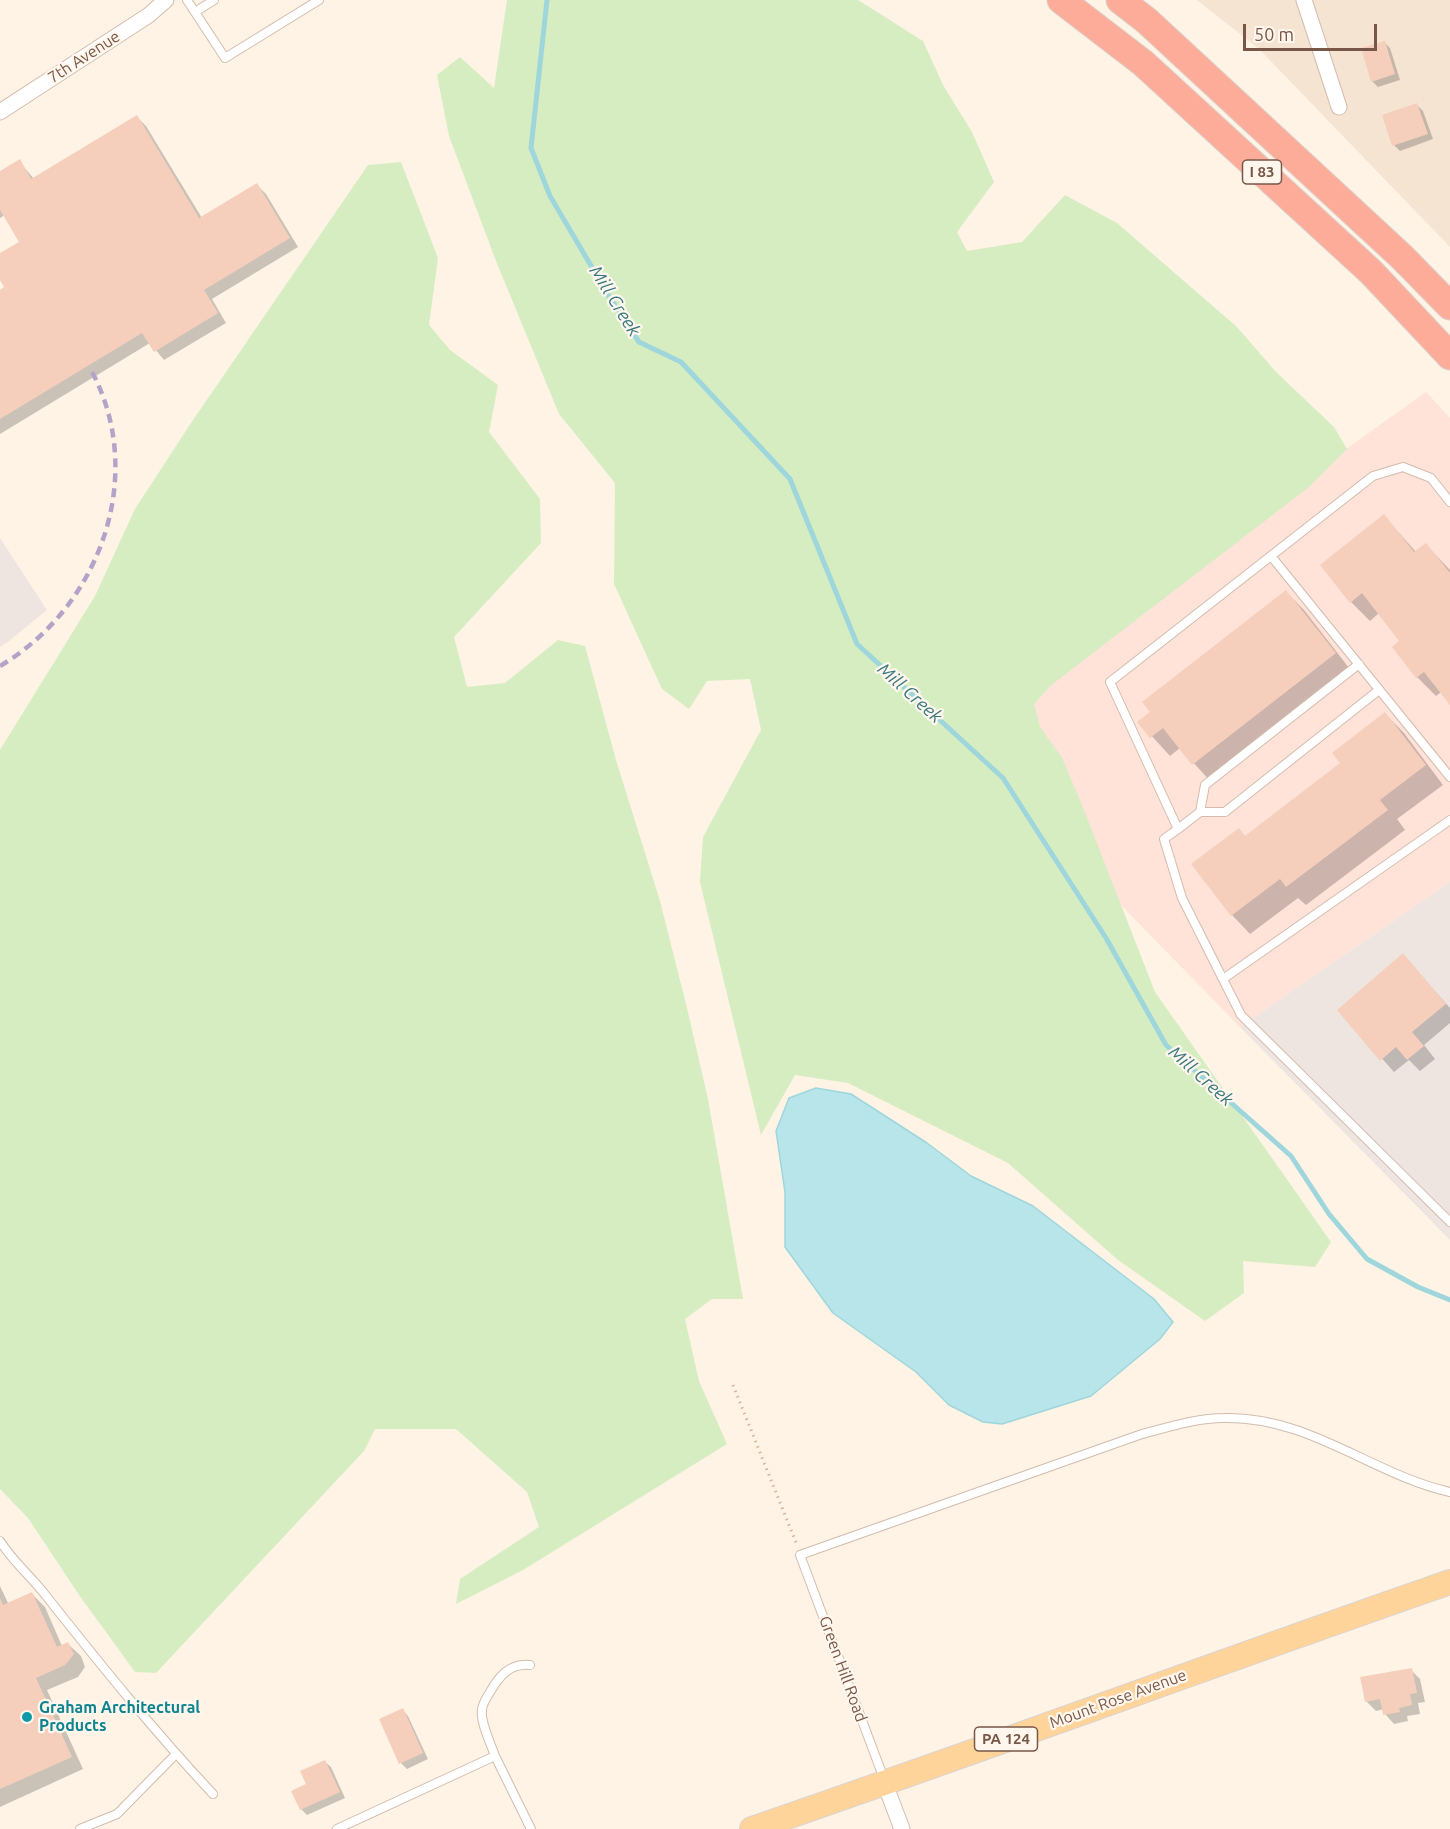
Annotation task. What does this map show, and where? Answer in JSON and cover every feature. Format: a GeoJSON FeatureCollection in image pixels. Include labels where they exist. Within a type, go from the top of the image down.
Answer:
{"type":"FeatureCollection","features":[{"type":"Feature","properties":{"kind":"highway","name":"I 83"},"geometry":{"type":"LineString","coordinates":[[1061,0],[1143,63],[1371,272],[1450,356]]}},
{"type":"Feature","properties":{"kind":"highway","name":"I 83"},"geometry":{"type":"LineString","coordinates":[[1120,0],[1164,36],[1403,258],[1450,306]]}},
{"type":"Feature","properties":{"kind":"main road","name":"Mount Rose Avenue"},"geometry":{"type":"LineString","coordinates":[[752,1829],[885,1784],[1260,1648],[1450,1582]]}},
{"type":"Feature","properties":{"kind":"street","name":"7th Avenue"},"geometry":{"type":"LineString","coordinates":[[0,111],[149,15],[166,0]]}},
{"type":"Feature","properties":{"kind":"street"},"geometry":{"type":"LineString","coordinates":[[1304,0],[1339,107]]}},
{"type":"Feature","properties":{"kind":"street"},"geometry":{"type":"LineString","coordinates":[[885,1784],[902,1829]]}},
{"type":"Feature","properties":{"kind":"lane"},"geometry":{"type":"LineString","coordinates":[[187,0],[225,58],[319,0]]}},
{"type":"Feature","properties":{"kind":"lane"},"geometry":{"type":"LineString","coordinates":[[195,12],[214,0]]}},
{"type":"Feature","properties":{"kind":"lane"},"geometry":{"type":"LineString","coordinates":[[1178,828],[1110,682],[1373,476],[1403,467],[1431,478],[1450,502]]}},
{"type":"Feature","properties":{"kind":"lane"},"geometry":{"type":"LineString","coordinates":[[1271,556],[1450,777]]}},
{"type":"Feature","properties":{"kind":"lane"},"geometry":{"type":"LineString","coordinates":[[1200,812],[1205,785],[1359,664]]}},
{"type":"Feature","properties":{"kind":"lane"},"geometry":{"type":"LineString","coordinates":[[1379,690],[1225,812],[1200,812],[1164,839],[1182,898],[1240,1015],[1450,1222]]}},
{"type":"Feature","properties":{"kind":"lane"},"geometry":{"type":"LineString","coordinates":[[1222,979],[1450,820]]}},
{"type":"Feature","properties":{"kind":"lane"},"geometry":{"type":"LineString","coordinates":[[800,1555],[1142,1434],[1186,1422],[1222,1418],[1258,1419],[1289,1427],[1326,1440],[1406,1479],[1450,1492]]}},
{"type":"Feature","properties":{"kind":"lane"},"geometry":{"type":"LineString","coordinates":[[0,1541],[10,1557],[34,1580],[103,1668],[213,1794]]}},
{"type":"Feature","properties":{"kind":"lane","name":"Green Hill Road"},"geometry":{"type":"LineString","coordinates":[[800,1555],[885,1784]]}},
{"type":"Feature","properties":{"kind":"lane"},"geometry":{"type":"LineString","coordinates":[[530,1665],[522,1664],[505,1672],[497,1679],[481,1710],[495,1756],[531,1829]]}},
{"type":"Feature","properties":{"kind":"lane"},"geometry":{"type":"LineString","coordinates":[[81,1829],[117,1814],[176,1754]]}},
{"type":"Feature","properties":{"kind":"lane"},"geometry":{"type":"LineString","coordinates":[[337,1829],[495,1756]]}},
{"type":"Feature","properties":{"kind":"path"},"geometry":{"type":"LineString","coordinates":[[733,1385],[800,1555]]}},
{"type":"Feature","properties":{"kind":"shaded area"},"geometry":{"type":"Polygon","coordinates":[[[1197,0],[1450,0],[1450,247],[1259,49],[1197,0]]]}},
{"type":"Feature","properties":{"kind":"shaded area"},"geometry":{"type":"Polygon","coordinates":[[[1426,392],[1450,418],[1450,882],[1240,1027],[951,731],[1426,392]]]}},
{"type":"Feature","properties":{"kind":"shaded area"},"geometry":{"type":"Polygon","coordinates":[[[0,538],[47,610],[0,647],[0,538]]]}},
{"type":"Feature","properties":{"kind":"shaded area"},"geometry":{"type":"Polygon","coordinates":[[[1450,882],[1450,1240],[1240,1027],[1450,882]]]}},
{"type":"Feature","properties":{"kind":"green space"},"geometry":{"type":"Polygon","coordinates":[[[507,0],[858,0],[923,41],[943,85],[972,132],[994,182],[957,232],[967,251],[1022,242],[1065,195],[1117,223],[1237,327],[1276,372],[1334,427],[1347,449],[1309,487],[1050,686],[1034,704],[1040,727],[1062,758],[1082,805],[1155,992],[1331,1242],[1315,1267],[1243,1261],[1244,1293],[1205,1321],[1118,1260],[1008,1163],[848,1083],[795,1075],[761,1135],[700,882],[703,837],[761,730],[750,679],[707,681],[689,709],[662,689],[614,584],[615,483],[559,414],[496,261],[449,136],[437,75],[460,57],[494,88],[507,0]]]}},
{"type":"Feature","properties":{"kind":"green space"},"geometry":{"type":"Polygon","coordinates":[[[401,162],[438,258],[429,325],[450,350],[498,385],[489,432],[540,499],[541,543],[454,637],[467,687],[505,683],[558,640],[585,646],[616,760],[660,901],[708,1099],[743,1299],[712,1299],[685,1319],[699,1381],[727,1444],[523,1570],[456,1604],[460,1579],[539,1527],[527,1492],[456,1429],[375,1429],[364,1451],[156,1673],[135,1672],[79,1595],[28,1518],[0,1489],[0,750],[95,596],[135,509],[191,423],[368,165],[401,162]]]}},
{"type":"Feature","properties":{"kind":"water"},"geometry":{"type":"Polygon","coordinates":[[[816,1088],[851,1094],[927,1143],[971,1176],[1033,1206],[1154,1299],[1173,1322],[1160,1339],[1091,1396],[1002,1424],[983,1422],[949,1405],[916,1372],[833,1313],[785,1247],[785,1192],[776,1131],[789,1098],[816,1088]]]}},
{"type":"Feature","properties":{"kind":"building"},"geometry":{"type":"Polygon","coordinates":[[[1385,41],[1395,74],[1371,82],[1361,48],[1385,41]]]}},
{"type":"Feature","properties":{"kind":"building"},"geometry":{"type":"Polygon","coordinates":[[[1417,103],[1428,134],[1392,146],[1382,115],[1417,103]]]}},
{"type":"Feature","properties":{"kind":"building"},"geometry":{"type":"Polygon","coordinates":[[[137,115],[199,218],[257,183],[290,238],[204,290],[218,313],[154,352],[142,333],[0,419],[0,290],[4,287],[0,280],[0,253],[19,242],[0,210],[0,171],[20,159],[31,179],[137,115]]]}},
{"type":"Feature","properties":{"kind":"building"},"geometry":{"type":"Polygon","coordinates":[[[1384,514],[1414,552],[1426,543],[1450,573],[1450,705],[1424,672],[1416,678],[1392,647],[1399,641],[1362,593],[1350,603],[1320,565],[1384,514]]]}},
{"type":"Feature","properties":{"kind":"building"},"geometry":{"type":"Polygon","coordinates":[[[1286,590],[1336,653],[1192,765],[1163,728],[1150,738],[1137,722],[1150,712],[1142,702],[1286,590]]]}},
{"type":"Feature","properties":{"kind":"building"},"geometry":{"type":"Polygon","coordinates":[[[1385,712],[1426,765],[1380,800],[1388,810],[1286,887],[1280,879],[1231,916],[1191,864],[1239,828],[1245,836],[1340,763],[1332,753],[1385,712]]]}},
{"type":"Feature","properties":{"kind":"building"},"geometry":{"type":"Polygon","coordinates":[[[1403,953],[1446,1004],[1412,1032],[1424,1046],[1407,1060],[1396,1047],[1380,1061],[1337,1010],[1403,953]]]}},
{"type":"Feature","properties":{"kind":"building","name":"Graham Architectural Products"},"geometry":{"type":"Polygon","coordinates":[[[32,1592],[57,1647],[68,1642],[74,1654],[65,1665],[36,1678],[72,1757],[0,1789],[0,1598],[3,1605],[32,1592]]]}},
{"type":"Feature","properties":{"kind":"building"},"geometry":{"type":"Polygon","coordinates":[[[1412,1668],[1417,1693],[1410,1694],[1412,1705],[1399,1708],[1400,1712],[1383,1715],[1380,1699],[1365,1702],[1360,1677],[1412,1668]]]}},
{"type":"Feature","properties":{"kind":"building"},"geometry":{"type":"Polygon","coordinates":[[[403,1708],[423,1753],[399,1764],[379,1719],[403,1708]]]}},
{"type":"Feature","properties":{"kind":"building"},"geometry":{"type":"Polygon","coordinates":[[[325,1760],[340,1792],[300,1810],[291,1791],[306,1784],[300,1771],[325,1760]]]}},
{"type":"Feature","properties":{"kind":"waterway","name":"Mill Creek"},"geometry":{"type":"LineString","coordinates":[[547,0],[531,148],[550,196],[610,298],[639,342],[681,362],[790,479],[857,644],[1003,778],[1106,938],[1166,1045],[1291,1156],[1329,1214],[1367,1259],[1418,1287],[1450,1300]]}},
{"type":"Feature","properties":{"kind":"railway"},"geometry":{"type":"LineString","coordinates":[[0,666],[35,641],[64,610],[88,574],[104,535],[114,494],[115,452],[108,410],[91,370]]}},
{"type":"Feature","properties":{"kind":"place","name":"Graham Architectural Products"},"geometry":{"type":"Point","coordinates":[27,1717]}}]}
